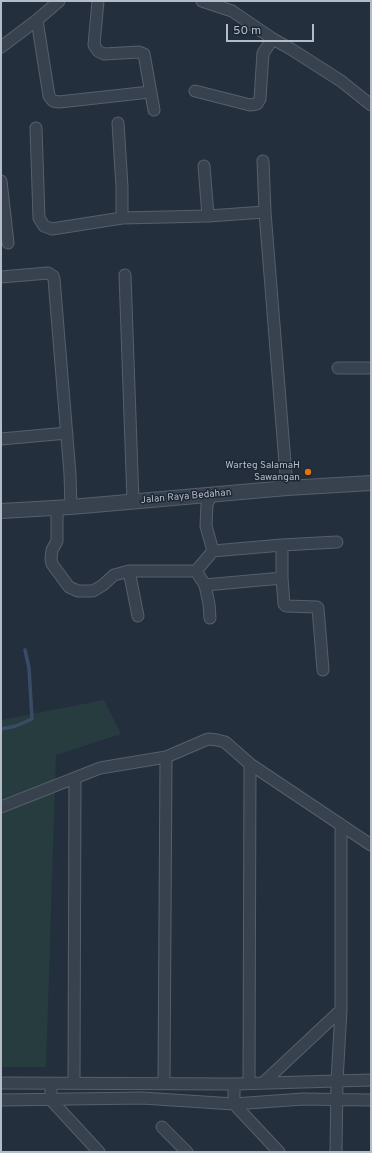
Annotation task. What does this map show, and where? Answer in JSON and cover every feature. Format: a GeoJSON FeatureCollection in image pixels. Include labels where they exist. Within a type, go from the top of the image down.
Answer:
{"type":"FeatureCollection","features":[{"type":"Feature","properties":{"kind":"street"},"geometry":{"type":"LineString","coordinates":[[1,47],[37,20],[59,1]]}},
{"type":"Feature","properties":{"kind":"street"},"geometry":{"type":"LineString","coordinates":[[98,1],[94,45],[98,51],[104,54],[139,52],[144,54],[154,110]]}},
{"type":"Feature","properties":{"kind":"street"},"geometry":{"type":"LineString","coordinates":[[202,1],[232,11],[273,39],[341,81],[371,105]]}},
{"type":"Feature","properties":{"kind":"street"},"geometry":{"type":"LineString","coordinates":[[37,20],[49,96],[53,101],[59,102],[150,92]]}},
{"type":"Feature","properties":{"kind":"street"},"geometry":{"type":"LineString","coordinates":[[195,91],[250,105],[257,104],[260,99],[263,53],[273,39]]}},
{"type":"Feature","properties":{"kind":"street"},"geometry":{"type":"LineString","coordinates":[[118,123],[122,187],[122,218]]}},
{"type":"Feature","properties":{"kind":"street"},"geometry":{"type":"LineString","coordinates":[[36,128],[39,218],[44,226],[52,230],[122,218],[208,216],[265,212]]}},
{"type":"Feature","properties":{"kind":"street"},"geometry":{"type":"LineString","coordinates":[[263,161],[265,212],[287,488]]}},
{"type":"Feature","properties":{"kind":"street"},"geometry":{"type":"LineString","coordinates":[[204,166],[208,216]]}},
{"type":"Feature","properties":{"kind":"street"},"geometry":{"type":"LineString","coordinates":[[1,181],[8,243]]}},
{"type":"Feature","properties":{"kind":"street"},"geometry":{"type":"LineString","coordinates":[[1,277],[44,273],[48,273],[53,276],[67,433],[64,507],[58,541],[52,550],[51,559],[52,564],[69,588],[78,591],[93,591],[103,585],[114,575],[128,571],[196,571],[213,551],[337,542]]}},
{"type":"Feature","properties":{"kind":"street"},"geometry":{"type":"LineString","coordinates":[[125,275],[133,501]]}},
{"type":"Feature","properties":{"kind":"street"},"geometry":{"type":"LineString","coordinates":[[338,368],[371,368]]}},
{"type":"Feature","properties":{"kind":"street"},"geometry":{"type":"LineString","coordinates":[[1,439],[67,433]]}},
{"type":"Feature","properties":{"kind":"street","name":"Jalan Raya Bedahan"},"geometry":{"type":"LineString","coordinates":[[1,511],[287,488],[371,483]]}},
{"type":"Feature","properties":{"kind":"street"},"geometry":{"type":"LineString","coordinates":[[212,494],[207,504],[206,526],[213,551]]}},
{"type":"Feature","properties":{"kind":"street"},"geometry":{"type":"LineString","coordinates":[[282,545],[282,578],[285,605],[318,608],[323,670]]}},
{"type":"Feature","properties":{"kind":"street"},"geometry":{"type":"LineString","coordinates":[[128,571],[138,616]]}},
{"type":"Feature","properties":{"kind":"street"},"geometry":{"type":"LineString","coordinates":[[196,571],[205,585],[210,618]]}},
{"type":"Feature","properties":{"kind":"street"},"geometry":{"type":"LineString","coordinates":[[205,585],[282,578]]}},
{"type":"Feature","properties":{"kind":"street"},"geometry":{"type":"LineString","coordinates":[[1,807],[100,768],[166,757],[208,739],[225,742],[250,764],[371,846]]}},
{"type":"Feature","properties":{"kind":"street"},"geometry":{"type":"LineString","coordinates":[[164,1083],[166,757]]}},
{"type":"Feature","properties":{"kind":"street"},"geometry":{"type":"LineString","coordinates":[[249,1083],[250,764]]}},
{"type":"Feature","properties":{"kind":"street"},"geometry":{"type":"LineString","coordinates":[[74,1083],[75,778]]}},
{"type":"Feature","properties":{"kind":"street"},"geometry":{"type":"LineString","coordinates":[[336,1152],[337,1081],[341,1010],[341,826]]}},
{"type":"Feature","properties":{"kind":"street"},"geometry":{"type":"LineString","coordinates":[[262,1083],[341,1010]]}},
{"type":"Feature","properties":{"kind":"street"},"geometry":{"type":"LineString","coordinates":[[1,1083],[234,1084],[371,1080]]}},
{"type":"Feature","properties":{"kind":"street"},"geometry":{"type":"LineString","coordinates":[[50,1084],[51,1100],[93,1150]]}},
{"type":"Feature","properties":{"kind":"street"},"geometry":{"type":"LineString","coordinates":[[234,1084],[234,1104],[280,1152]]}},
{"type":"Feature","properties":{"kind":"street"},"geometry":{"type":"LineString","coordinates":[[1,1100],[142,1098],[234,1104],[303,1099],[371,1100]]}},
{"type":"Feature","properties":{"kind":"street"},"geometry":{"type":"LineString","coordinates":[[162,1127],[187,1152]]}},
{"type":"Feature","properties":{"kind":"green space"},"geometry":{"type":"Polygon","coordinates":[[[104,700],[121,734],[56,755],[46,1067],[1,1067],[1,720],[104,700]]]}},
{"type":"Feature","properties":{"kind":"waterway"},"geometry":{"type":"LineString","coordinates":[[1,729],[16,726],[32,719],[29,668],[25,650]]}},
{"type":"Feature","properties":{"kind":"place","name":"Warteg SalamaH Sawangan"},"geometry":{"type":"Point","coordinates":[308,472]}}]}
